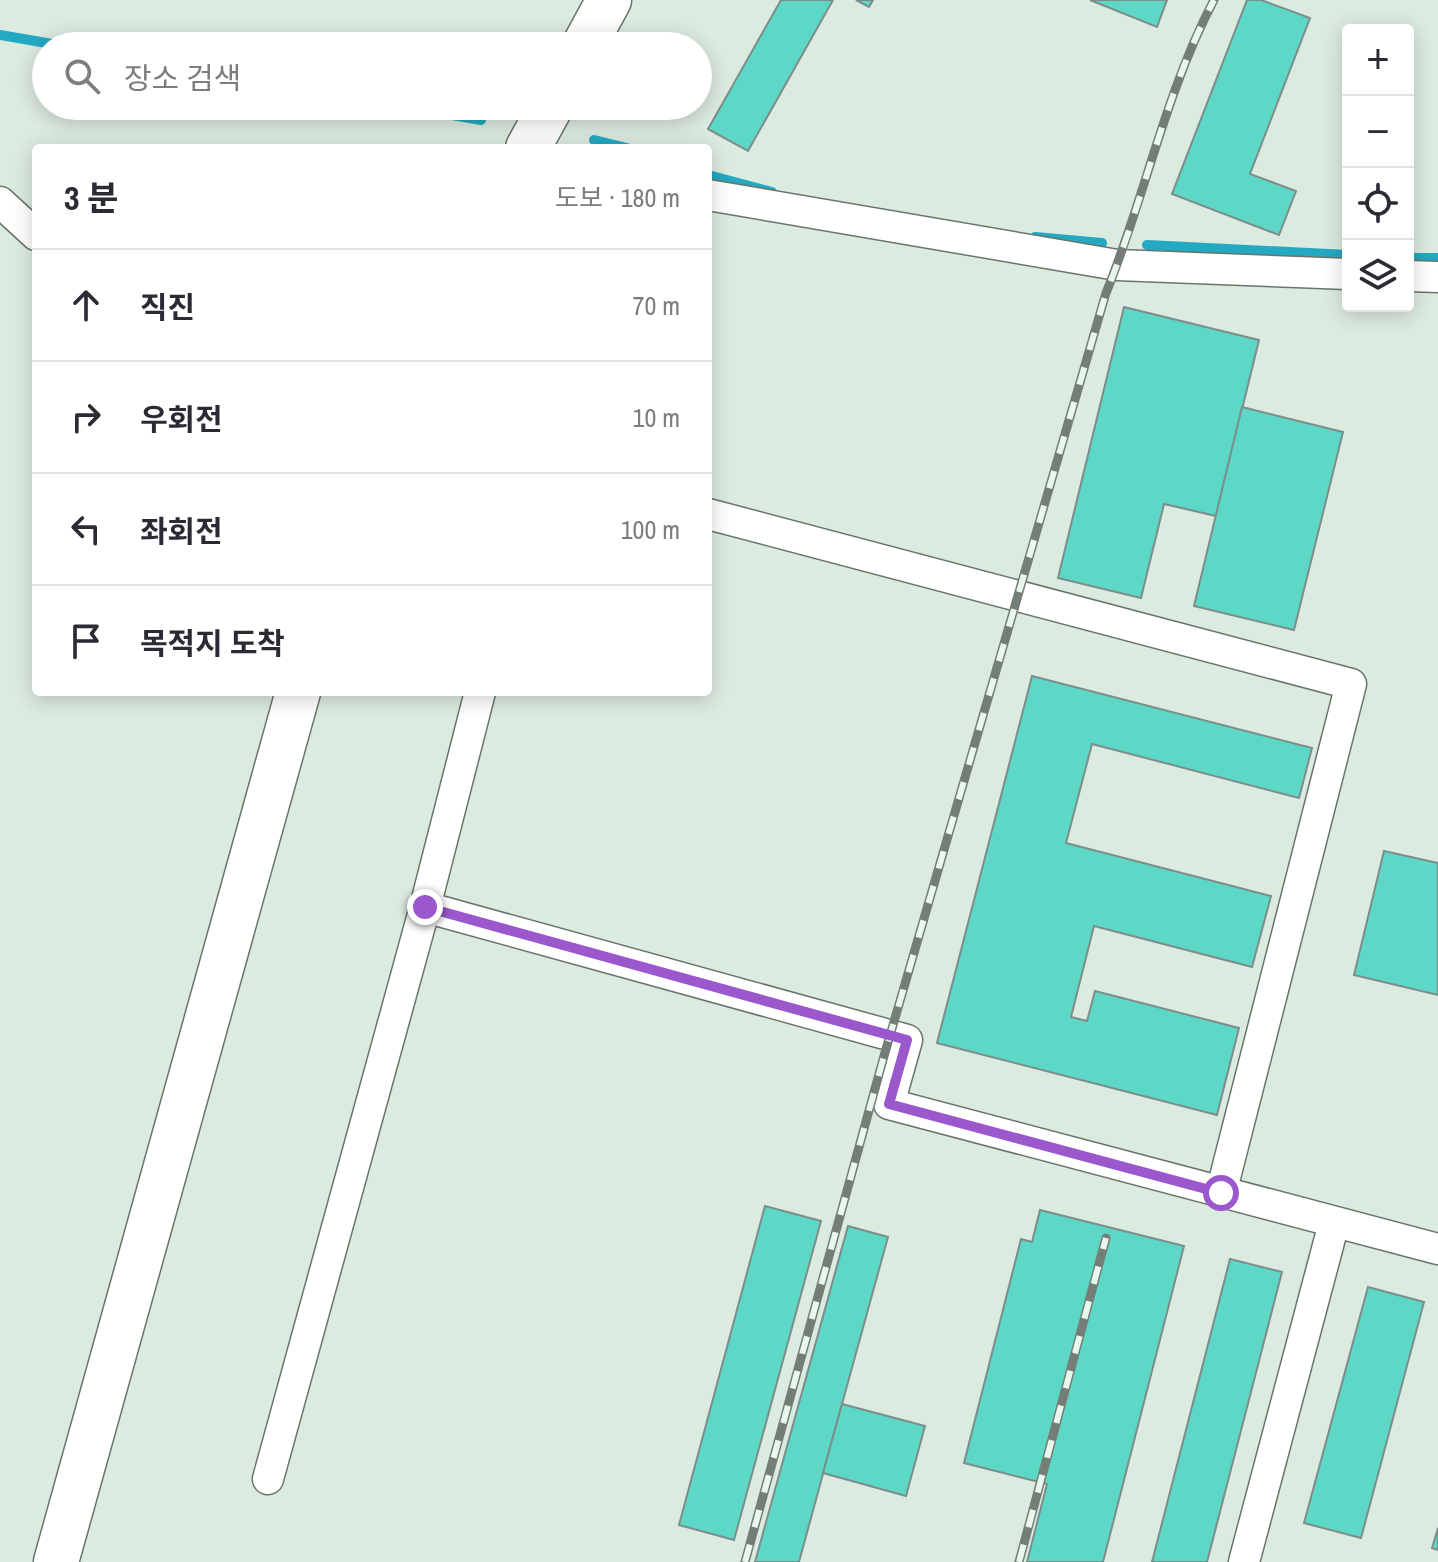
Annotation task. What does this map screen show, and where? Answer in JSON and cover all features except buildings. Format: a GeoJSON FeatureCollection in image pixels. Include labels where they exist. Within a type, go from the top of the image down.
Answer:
{"type":"FeatureCollection","features":[{"type":"Feature","properties":{"kind":"highway"},"geometry":{"type":"LineString","coordinates":[[592,32],[609,0]]}},
{"type":"Feature","properties":{"kind":"highway"},"geometry":{"type":"LineString","coordinates":[[530,144],[543,120]]}},
{"type":"Feature","properties":{"kind":"highway"},"geometry":{"type":"LineString","coordinates":[[56,1562],[297,696]]}},
{"type":"Feature","properties":{"kind":"street"},"geometry":{"type":"LineString","coordinates":[[712,196],[1117,265],[1342,274]]}},
{"type":"Feature","properties":{"kind":"street"},"geometry":{"type":"LineString","coordinates":[[0,202],[32,231]]}},
{"type":"Feature","properties":{"kind":"street"},"geometry":{"type":"LineString","coordinates":[[1414,276],[1438,277]]}},
{"type":"Feature","properties":{"kind":"street"},"geometry":{"type":"LineString","coordinates":[[712,515],[1351,684],[1221,1193]]}},
{"type":"Feature","properties":{"kind":"street"},"geometry":{"type":"LineString","coordinates":[[268,1479],[425,907],[479,696]]}},
{"type":"Feature","properties":{"kind":"street"},"geometry":{"type":"LineString","coordinates":[[425,907],[907,1040],[889,1104],[1438,1249]]}},
{"type":"Feature","properties":{"kind":"street"},"geometry":{"type":"LineString","coordinates":[[1244,1562],[1334,1223]]}},
{"type":"Feature","properties":{"kind":"waterway"},"geometry":{"type":"LineString","coordinates":[[0,35],[32,40]]}},
{"type":"Feature","properties":{"kind":"waterway"},"geometry":{"type":"LineString","coordinates":[[594,140],[610,144]]}},
{"type":"Feature","properties":{"kind":"waterway"},"geometry":{"type":"LineString","coordinates":[[712,176],[772,192]]}},
{"type":"Feature","properties":{"kind":"waterway"},"geometry":{"type":"LineString","coordinates":[[1035,237],[1102,243]]}},
{"type":"Feature","properties":{"kind":"waterway"},"geometry":{"type":"LineString","coordinates":[[1147,245],[1342,255]]}},
{"type":"Feature","properties":{"kind":"waterway"},"geometry":{"type":"LineString","coordinates":[[1414,258],[1438,258]]}},
{"type":"Feature","properties":{"kind":"railway"},"geometry":{"type":"LineString","coordinates":[[745,1562],[884,1056],[1106,293],[1182,72],[1214,0]]}},
{"type":"Feature","properties":{"kind":"railway"},"geometry":{"type":"LineString","coordinates":[[1019,1562],[1106,1238]]}},
{"type":"Feature","properties":{"kind":"route"},"geometry":{"type":"LineString","coordinates":[[425,907],[907,1040],[889,1104],[1221,1193]]}}]}
